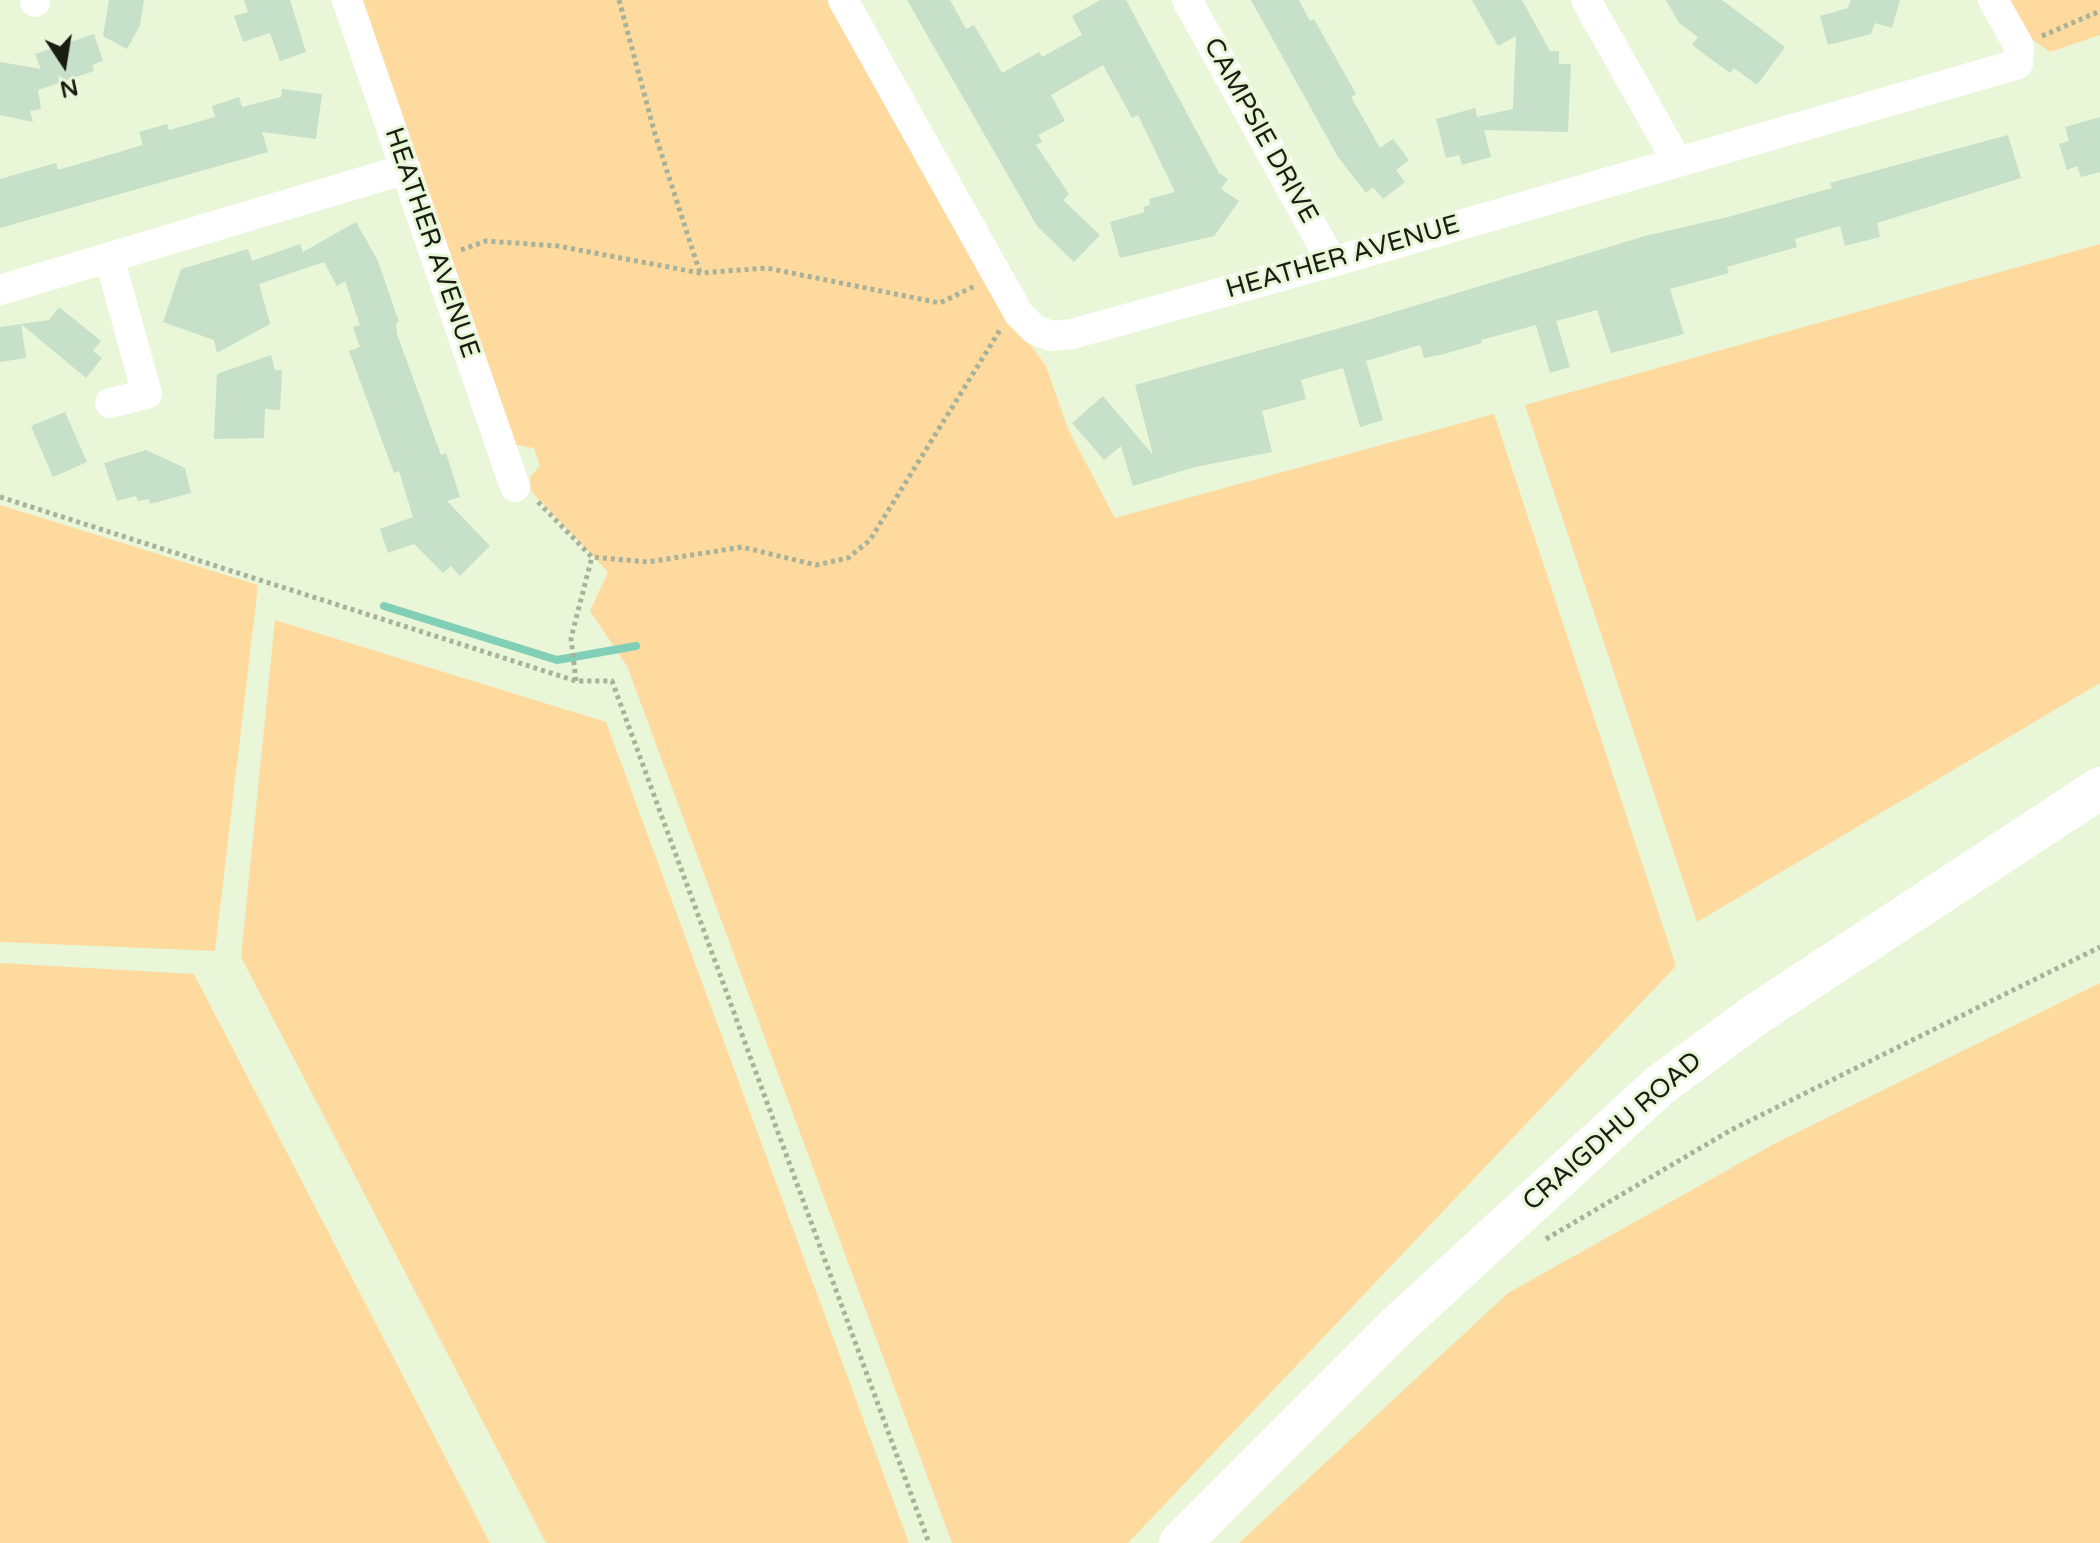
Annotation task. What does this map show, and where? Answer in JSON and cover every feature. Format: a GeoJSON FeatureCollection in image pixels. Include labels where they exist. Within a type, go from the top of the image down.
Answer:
{"type":"FeatureCollection","features":[{"type":"Feature","properties":{"kind":"main road","name":"CRAIGDHU ROAD"},"geometry":{"type":"LineString","coordinates":[[1180,1543],[1396,1327],[1660,1085],[1755,1015],[2100,788]]}},
{"type":"Feature","properties":{"kind":"street","name":"HEATHER AVENUE"},"geometry":{"type":"LineString","coordinates":[[347,0],[515,487]]}},
{"type":"Feature","properties":{"kind":"street","name":"HEATHER AVENUE"},"geometry":{"type":"LineString","coordinates":[[843,0],[1019,314],[1035,330],[1052,336],[1072,334],[1332,262],[1677,161],[2018,55]]}},
{"type":"Feature","properties":{"kind":"street","name":"CAMPSIE DRIVE"},"geometry":{"type":"LineString","coordinates":[[1187,0],[1332,262]]}},
{"type":"Feature","properties":{"kind":"street"},"geometry":{"type":"LineString","coordinates":[[1586,0],[1677,161]]}},
{"type":"Feature","properties":{"kind":"street"},"geometry":{"type":"LineString","coordinates":[[1993,0],[2018,55]]}},
{"type":"Feature","properties":{"kind":"street"},"geometry":{"type":"LineString","coordinates":[[0,290],[110,260],[406,169]]}},
{"type":"Feature","properties":{"kind":"street"},"geometry":{"type":"LineString","coordinates":[[110,260],[147,394],[110,403]]}},
{"type":"Feature","properties":{"kind":"path"},"geometry":{"type":"LineString","coordinates":[[619,0],[655,134],[700,273]]}},
{"type":"Feature","properties":{"kind":"path"},"geometry":{"type":"LineString","coordinates":[[2018,55],[2100,11]]}},
{"type":"Feature","properties":{"kind":"path"},"geometry":{"type":"LineString","coordinates":[[435,259],[486,241],[558,246],[700,273],[767,268],[940,303],[997,275]]}},
{"type":"Feature","properties":{"kind":"path"},"geometry":{"type":"LineString","coordinates":[[515,487],[537,501],[592,557],[648,562],[742,547],[816,565],[848,558],[870,540],[998,332],[1019,314]]}},
{"type":"Feature","properties":{"kind":"path"},"geometry":{"type":"LineString","coordinates":[[0,497],[576,681],[612,681],[929,1543]]}},
{"type":"Feature","properties":{"kind":"path"},"geometry":{"type":"LineString","coordinates":[[576,681],[571,638],[592,557]]}},
{"type":"Feature","properties":{"kind":"path"},"geometry":{"type":"LineString","coordinates":[[1544,1241],[1731,1130],[2100,947]]}},
{"type":"Feature","properties":{"kind":"shaded area"},"geometry":{"type":"Polygon","coordinates":[[[360,0],[830,0],[994,294],[1046,366],[1068,429],[1115,518],[1494,414],[1676,966],[1128,1543],[952,1543],[627,666],[590,611],[608,572],[531,491],[530,477],[540,466],[534,448],[516,445],[360,0]]]}},
{"type":"Feature","properties":{"kind":"shaded area"},"geometry":{"type":"Polygon","coordinates":[[[2006,0],[2100,0],[2100,35],[2050,52],[2026,35],[2006,0]]]}},
{"type":"Feature","properties":{"kind":"shaded area"},"geometry":{"type":"Polygon","coordinates":[[[2100,244],[2100,683],[1697,922],[1525,405],[2100,244]]]}},
{"type":"Feature","properties":{"kind":"shaded area"},"geometry":{"type":"Polygon","coordinates":[[[0,505],[258,585],[215,951],[0,942],[0,505]]]}},
{"type":"Feature","properties":{"kind":"shaded area"},"geometry":{"type":"Polygon","coordinates":[[[275,620],[606,722],[909,1543],[546,1543],[241,957],[275,620]]]}},
{"type":"Feature","properties":{"kind":"shaded area"},"geometry":{"type":"Polygon","coordinates":[[[0,963],[194,974],[490,1543],[0,1543],[0,963]]]}},
{"type":"Feature","properties":{"kind":"shaded area"},"geometry":{"type":"Polygon","coordinates":[[[2100,983],[2100,1543],[1239,1543],[1508,1293],[1774,1144],[2100,983]]]}},
{"type":"Feature","properties":{"kind":"building"},"geometry":{"type":"Polygon","coordinates":[[[109,0],[144,0],[140,25],[127,49],[103,36],[109,0]]]}},
{"type":"Feature","properties":{"kind":"building"},"geometry":{"type":"Polygon","coordinates":[[[244,0],[290,0],[306,52],[280,61],[270,33],[243,42],[234,16],[248,12],[244,0]]]}},
{"type":"Feature","properties":{"kind":"building"},"geometry":{"type":"Polygon","coordinates":[[[907,0],[950,0],[966,29],[974,25],[1002,73],[1039,52],[1042,57],[1082,35],[1072,16],[1100,0],[1126,0],[1219,173],[1228,179],[1221,189],[1239,201],[1214,236],[1120,258],[1110,222],[1145,212],[1143,207],[1150,205],[1149,199],[1175,192],[1138,115],[1132,118],[1103,65],[1051,95],[1065,121],[1038,135],[1042,142],[1036,145],[1069,194],[1063,200],[1100,235],[1074,262],[1037,226],[907,0]]]}},
{"type":"Feature","properties":{"kind":"building"},"geometry":{"type":"Polygon","coordinates":[[[1251,0],[1299,0],[1310,21],[1314,19],[1356,94],[1351,97],[1380,148],[1393,139],[1409,160],[1396,170],[1405,182],[1383,199],[1373,187],[1366,193],[1338,157],[1251,0]]]}},
{"type":"Feature","properties":{"kind":"building"},"geometry":{"type":"Polygon","coordinates":[[[1472,0],[1522,0],[1550,51],[1559,51],[1559,64],[1571,64],[1568,132],[1484,130],[1491,157],[1462,165],[1459,155],[1446,158],[1436,119],[1475,108],[1477,117],[1513,109],[1516,36],[1498,46],[1472,0]]]}},
{"type":"Feature","properties":{"kind":"building"},"geometry":{"type":"Polygon","coordinates":[[[1666,0],[1722,0],[1785,47],[1757,85],[1734,68],[1730,73],[1692,45],[1698,37],[1679,23],[1666,0]]]}},
{"type":"Feature","properties":{"kind":"building"},"geometry":{"type":"Polygon","coordinates":[[[1851,0],[1900,0],[1892,28],[1875,23],[1871,34],[1828,45],[1820,16],[1848,8],[1851,0]]]}},
{"type":"Feature","properties":{"kind":"building"},"geometry":{"type":"Polygon","coordinates":[[[94,34],[103,61],[92,65],[94,71],[38,90],[41,109],[30,111],[33,122],[0,115],[0,62],[41,69],[35,54],[94,34]]]}},
{"type":"Feature","properties":{"kind":"building"},"geometry":{"type":"Polygon","coordinates":[[[282,89],[322,94],[316,139],[262,132],[268,152],[0,228],[0,179],[56,163],[58,170],[143,145],[139,132],[167,124],[169,130],[215,117],[212,106],[239,97],[242,107],[281,97],[282,89]]]}},
{"type":"Feature","properties":{"kind":"building"},"geometry":{"type":"Polygon","coordinates":[[[2100,117],[2100,172],[2081,177],[2077,166],[2067,170],[2059,144],[2069,141],[2065,127],[2100,117]]]}},
{"type":"Feature","properties":{"kind":"building"},"geometry":{"type":"Polygon","coordinates":[[[2008,135],[2021,178],[1877,223],[1880,237],[1845,246],[1840,226],[1795,239],[1797,247],[1727,267],[1729,273],[1670,289],[1684,334],[1611,353],[1597,310],[1556,321],[1570,367],[1550,373],[1536,325],[1424,358],[1420,345],[1366,361],[1383,420],[1360,427],[1343,368],[1301,380],[1306,399],[1262,411],[1272,452],[1195,467],[1133,486],[1121,446],[1104,460],[1072,423],[1103,396],[1153,455],[1135,385],[1358,323],[1645,236],[1832,188],[1830,183],[2008,135]]]}},
{"type":"Feature","properties":{"kind":"building"},"geometry":{"type":"Polygon","coordinates":[[[356,222],[378,261],[399,322],[396,323],[397,334],[441,455],[446,453],[460,497],[447,501],[490,546],[460,576],[451,566],[443,573],[414,544],[388,553],[380,529],[413,517],[399,471],[394,473],[349,351],[360,347],[353,327],[360,325],[345,281],[337,286],[324,262],[259,284],[270,324],[217,353],[214,340],[163,322],[181,269],[248,249],[252,261],[300,244],[303,252],[356,222]]]}},
{"type":"Feature","properties":{"kind":"building"},"geometry":{"type":"Polygon","coordinates":[[[59,307],[101,341],[93,351],[102,358],[86,378],[21,324],[49,320],[59,307]]]}},
{"type":"Feature","properties":{"kind":"building"},"geometry":{"type":"Polygon","coordinates":[[[21,324],[26,358],[0,362],[0,327],[21,324]]]}},
{"type":"Feature","properties":{"kind":"building"},"geometry":{"type":"Polygon","coordinates":[[[271,355],[275,370],[282,370],[280,410],[265,409],[264,438],[214,439],[217,374],[271,355]]]}},
{"type":"Feature","properties":{"kind":"building"},"geometry":{"type":"Polygon","coordinates":[[[65,412],[87,462],[53,477],[31,426],[65,412]]]}},
{"type":"Feature","properties":{"kind":"building"},"geometry":{"type":"Polygon","coordinates":[[[146,450],[185,468],[191,493],[150,504],[149,499],[138,501],[136,496],[117,501],[104,463],[146,450]]]}},
{"type":"Feature","properties":{"kind":"waterway"},"geometry":{"type":"LineString","coordinates":[[384,606],[557,660],[636,646]]}}]}
